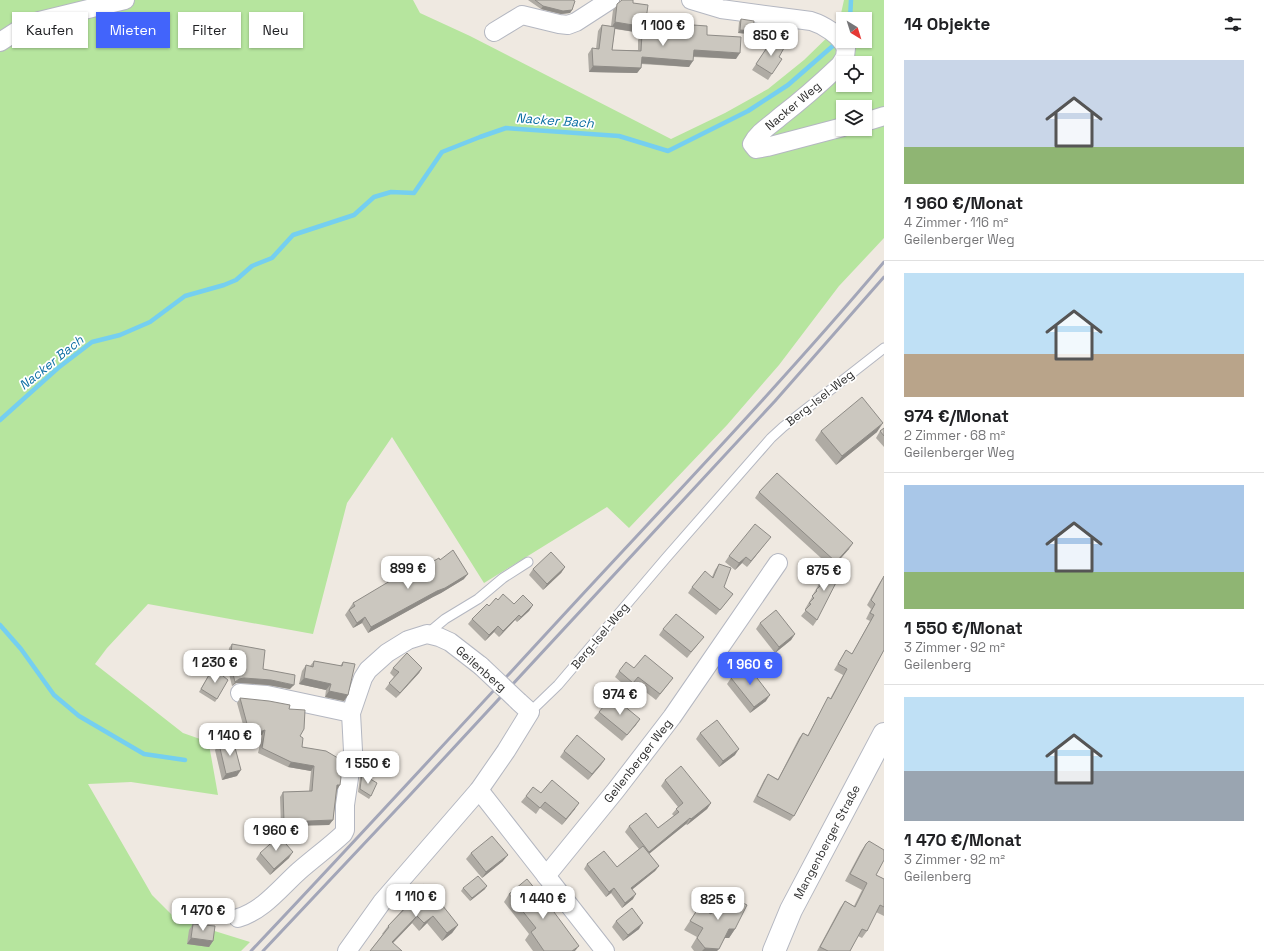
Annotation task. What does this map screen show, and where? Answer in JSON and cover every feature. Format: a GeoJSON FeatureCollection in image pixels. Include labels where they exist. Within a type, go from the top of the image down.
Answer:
{"type":"FeatureCollection","features":[{"type":"Feature","properties":{"kind":"main road","name":"Mangenberger Straße"},"geometry":{"type":"LineString","coordinates":[[774,951],[791,910],[884,734]]}},
{"type":"Feature","properties":{"kind":"street"},"geometry":{"type":"LineString","coordinates":[[0,42],[20,29],[39,21],[125,0]]}},
{"type":"Feature","properties":{"kind":"street"},"geometry":{"type":"LineString","coordinates":[[494,32],[522,15],[558,24],[572,24],[610,0]]}},
{"type":"Feature","properties":{"kind":"street","name":"Nacker Weg"},"geometry":{"type":"LineString","coordinates":[[691,0],[721,9],[810,21],[818,23],[835,34],[846,48],[845,57],[840,65],[782,116],[763,130],[753,140],[752,144],[756,149],[768,147],[836,129]]}},
{"type":"Feature","properties":{"kind":"street"},"geometry":{"type":"LineString","coordinates":[[872,120],[884,116]]}},
{"type":"Feature","properties":{"kind":"street","name":"Geilenberger Weg"},"geometry":{"type":"LineString","coordinates":[[546,876],[616,790],[672,717],[778,563]]}},
{"type":"Feature","properties":{"kind":"street"},"geometry":{"type":"LineString","coordinates":[[238,918],[259,909],[299,871],[343,834],[345,826],[345,805],[353,751],[351,713],[363,678],[368,670],[387,653],[408,640],[427,634]]}},
{"type":"Feature","properties":{"kind":"street","name":"Geilenberg"},"geometry":{"type":"LineString","coordinates":[[427,634],[450,642],[481,666],[525,707]]}},
{"type":"Feature","properties":{"kind":"street"},"geometry":{"type":"LineString","coordinates":[[240,693],[267,696],[351,713]]}},
{"type":"Feature","properties":{"kind":"street","name":"Berg-Isel-Weg"},"geometry":{"type":"LineString","coordinates":[[347,951],[382,902],[478,790],[506,750],[525,707]]}},
{"type":"Feature","properties":{"kind":"street"},"geometry":{"type":"LineString","coordinates":[[478,790],[605,951]]}},
{"type":"Feature","properties":{"kind":"lane","name":"Berg-Isel-Weg"},"geometry":{"type":"LineString","coordinates":[[525,707],[558,685],[676,546],[771,438],[884,348]]}},
{"type":"Feature","properties":{"kind":"lane"},"geometry":{"type":"LineString","coordinates":[[427,634],[445,619],[478,598],[503,578],[528,562]]}},
{"type":"Feature","properties":{"kind":"green space"},"geometry":{"type":"Polygon","coordinates":[[[0,0],[413,0],[420,13],[470,36],[671,139],[725,113],[768,89],[804,60],[836,29],[836,48],[872,48],[872,12],[841,12],[844,0],[884,0],[884,238],[839,286],[779,365],[727,425],[629,528],[607,507],[484,583],[392,437],[347,503],[313,634],[148,604],[107,648],[95,664],[183,733],[200,739],[208,739],[218,795],[131,782],[88,784],[152,895],[176,919],[250,942],[241,951],[0,951],[0,0]]]}},
{"type":"Feature","properties":{"kind":"building"},"geometry":{"type":"Polygon","coordinates":[[[535,0],[575,1],[572,10],[563,11],[543,6],[535,0]]]}},
{"type":"Feature","properties":{"kind":"building"},"geometry":{"type":"Polygon","coordinates":[[[622,0],[633,0],[633,3],[648,5],[645,27],[615,22],[617,4],[622,0]]]}},
{"type":"Feature","properties":{"kind":"building"},"geometry":{"type":"Polygon","coordinates":[[[741,19],[754,21],[753,31],[740,30],[741,19]]]}},
{"type":"Feature","properties":{"kind":"building"},"geometry":{"type":"Polygon","coordinates":[[[679,24],[707,26],[707,35],[741,37],[740,53],[694,50],[693,61],[642,57],[641,68],[593,66],[592,48],[599,49],[602,25],[615,27],[612,50],[641,51],[642,34],[679,36],[679,24]]]}},
{"type":"Feature","properties":{"kind":"building"},"geometry":{"type":"Polygon","coordinates":[[[772,40],[784,48],[779,57],[782,59],[772,74],[756,64],[772,40]]]}},
{"type":"Feature","properties":{"kind":"building"},"geometry":{"type":"Polygon","coordinates":[[[862,397],[883,423],[842,456],[821,431],[862,397]]]}},
{"type":"Feature","properties":{"kind":"building"},"geometry":{"type":"Polygon","coordinates":[[[884,428],[884,436],[880,431],[884,428]]]}},
{"type":"Feature","properties":{"kind":"building"},"geometry":{"type":"Polygon","coordinates":[[[777,473],[853,543],[836,562],[759,492],[777,473]]]}},
{"type":"Feature","properties":{"kind":"building"},"geometry":{"type":"Polygon","coordinates":[[[755,524],[771,537],[751,561],[746,557],[739,563],[729,556],[755,524]]]}},
{"type":"Feature","properties":{"kind":"building"},"geometry":{"type":"Polygon","coordinates":[[[453,550],[468,574],[445,588],[371,627],[365,617],[357,623],[349,610],[355,606],[353,603],[400,575],[402,576],[415,569],[416,571],[439,558],[440,560],[453,550]]]}},
{"type":"Feature","properties":{"kind":"building"},"geometry":{"type":"Polygon","coordinates":[[[551,552],[565,567],[547,584],[533,569],[551,552]]]}},
{"type":"Feature","properties":{"kind":"building"},"geometry":{"type":"Polygon","coordinates":[[[844,561],[846,563],[817,620],[805,610],[811,604],[809,603],[814,598],[812,596],[821,585],[819,584],[829,572],[831,574],[844,561]]]}},
{"type":"Feature","properties":{"kind":"building"},"geometry":{"type":"Polygon","coordinates":[[[719,564],[731,568],[724,587],[733,594],[720,610],[692,587],[705,571],[713,578],[719,564]]]}},
{"type":"Feature","properties":{"kind":"building"},"geometry":{"type":"Polygon","coordinates":[[[884,576],[884,650],[794,816],[757,796],[768,774],[778,780],[803,733],[808,736],[828,697],[831,699],[847,669],[838,664],[846,650],[852,654],[874,615],[870,613],[875,604],[871,600],[884,576]]]}},
{"type":"Feature","properties":{"kind":"building"},"geometry":{"type":"Polygon","coordinates":[[[503,594],[514,604],[523,595],[533,605],[521,617],[519,615],[503,631],[498,626],[489,635],[472,619],[487,604],[489,606],[496,598],[498,600],[503,594]]]}},
{"type":"Feature","properties":{"kind":"building"},"geometry":{"type":"Polygon","coordinates":[[[776,610],[795,634],[779,647],[760,623],[776,610]]]}},
{"type":"Feature","properties":{"kind":"building"},"geometry":{"type":"Polygon","coordinates":[[[676,614],[704,637],[691,652],[663,629],[676,614]]]}},
{"type":"Feature","properties":{"kind":"building"},"geometry":{"type":"Polygon","coordinates":[[[232,644],[265,650],[263,669],[295,675],[294,685],[271,680],[244,678],[235,682],[230,662],[232,644]]]}},
{"type":"Feature","properties":{"kind":"building"},"geometry":{"type":"Polygon","coordinates":[[[407,653],[422,668],[400,693],[389,683],[399,672],[393,668],[407,653]]]}},
{"type":"Feature","properties":{"kind":"building"},"geometry":{"type":"Polygon","coordinates":[[[645,655],[673,678],[660,694],[638,677],[633,683],[619,671],[626,662],[634,668],[645,655]]]}},
{"type":"Feature","properties":{"kind":"building"},"geometry":{"type":"Polygon","coordinates":[[[314,661],[342,666],[343,662],[355,664],[348,695],[329,691],[331,684],[304,678],[306,665],[313,667],[314,661]]]}},
{"type":"Feature","properties":{"kind":"building"},"geometry":{"type":"Polygon","coordinates":[[[747,665],[770,695],[754,707],[731,678],[747,665]]]}},
{"type":"Feature","properties":{"kind":"building"},"geometry":{"type":"Polygon","coordinates":[[[213,668],[228,680],[217,699],[201,689],[213,668]]]}},
{"type":"Feature","properties":{"kind":"building"},"geometry":{"type":"Polygon","coordinates":[[[612,696],[640,719],[627,735],[599,712],[612,696]]]}},
{"type":"Feature","properties":{"kind":"building"},"geometry":{"type":"Polygon","coordinates":[[[240,698],[269,701],[290,705],[289,709],[305,710],[304,729],[300,736],[303,738],[302,747],[326,751],[343,761],[340,785],[337,785],[333,820],[284,822],[283,792],[312,791],[314,766],[291,762],[262,748],[265,730],[250,735],[240,698]]]}},
{"type":"Feature","properties":{"kind":"building"},"geometry":{"type":"Polygon","coordinates":[[[717,720],[739,749],[723,761],[700,733],[717,720]]]}},
{"type":"Feature","properties":{"kind":"building"},"geometry":{"type":"Polygon","coordinates":[[[577,735],[605,759],[592,774],[564,751],[577,735]]]}},
{"type":"Feature","properties":{"kind":"building"},"geometry":{"type":"Polygon","coordinates":[[[233,740],[241,770],[226,774],[219,744],[233,740]]]}},
{"type":"Feature","properties":{"kind":"building"},"geometry":{"type":"Polygon","coordinates":[[[681,766],[711,803],[691,819],[690,818],[649,852],[629,826],[646,813],[658,828],[679,812],[676,809],[683,803],[665,780],[681,766]]]}},
{"type":"Feature","properties":{"kind":"building"},"geometry":{"type":"Polygon","coordinates":[[[362,774],[377,783],[371,796],[360,789],[362,774]]]}},
{"type":"Feature","properties":{"kind":"building"},"geometry":{"type":"Polygon","coordinates":[[[552,780],[579,803],[566,819],[545,802],[540,808],[526,796],[533,787],[541,793],[552,780]]]}},
{"type":"Feature","properties":{"kind":"building"},"geometry":{"type":"Polygon","coordinates":[[[279,836],[293,852],[274,869],[260,853],[279,836]]]}},
{"type":"Feature","properties":{"kind":"building"},"geometry":{"type":"Polygon","coordinates":[[[492,836],[508,855],[486,872],[471,853],[492,836]]]}},
{"type":"Feature","properties":{"kind":"building"},"geometry":{"type":"Polygon","coordinates":[[[869,841],[884,850],[884,860],[876,875],[884,879],[884,907],[880,905],[867,931],[862,929],[850,951],[828,951],[820,947],[845,901],[855,907],[867,883],[850,874],[869,841]]]}},
{"type":"Feature","properties":{"kind":"building"},"geometry":{"type":"Polygon","coordinates":[[[643,846],[659,866],[631,888],[636,894],[625,903],[614,888],[609,892],[587,864],[604,851],[617,867],[643,846]]]}},
{"type":"Feature","properties":{"kind":"building"},"geometry":{"type":"Polygon","coordinates":[[[478,876],[487,886],[472,898],[463,888],[478,876]]]}},
{"type":"Feature","properties":{"kind":"building"},"geometry":{"type":"Polygon","coordinates":[[[527,879],[536,890],[537,889],[579,946],[572,951],[544,951],[531,932],[536,928],[509,894],[527,879]]]}},
{"type":"Feature","properties":{"kind":"building"},"geometry":{"type":"Polygon","coordinates":[[[424,884],[458,925],[447,933],[433,916],[424,923],[417,916],[392,942],[402,951],[370,951],[389,927],[388,926],[413,900],[410,897],[424,884]]]}},
{"type":"Feature","properties":{"kind":"building"},"geometry":{"type":"Polygon","coordinates":[[[722,892],[747,905],[735,929],[729,929],[719,949],[705,948],[697,938],[703,928],[690,921],[699,907],[711,914],[722,892]]]}},
{"type":"Feature","properties":{"kind":"building"},"geometry":{"type":"Polygon","coordinates":[[[632,908],[643,923],[628,935],[616,921],[632,908]]]}},
{"type":"Feature","properties":{"kind":"building"},"geometry":{"type":"Polygon","coordinates":[[[193,924],[215,926],[213,941],[191,938],[193,924]]]}},
{"type":"Feature","properties":{"kind":"waterway","name":"Nacker Bach"},"geometry":{"type":"LineString","coordinates":[[850,12],[851,0]]}},
{"type":"Feature","properties":{"kind":"waterway","name":"Nacker Bach"},"geometry":{"type":"LineString","coordinates":[[0,420],[58,368],[92,342],[120,335],[150,322],[185,296],[236,280],[252,266],[272,258],[293,235],[354,215],[374,197],[391,192],[414,193],[442,152],[506,128],[619,136],[668,151],[748,111],[788,85],[835,44]]}},
{"type":"Feature","properties":{"kind":"waterway"},"geometry":{"type":"LineString","coordinates":[[0,625],[21,649],[54,695],[79,716],[144,754],[185,760]]}},
{"type":"Feature","properties":{"kind":"railway"},"geometry":{"type":"LineString","coordinates":[[251,951],[734,431],[884,262]]}},
{"type":"Feature","properties":{"kind":"railway"},"geometry":{"type":"LineString","coordinates":[[263,951],[410,795],[775,401],[884,277]]}}]}
